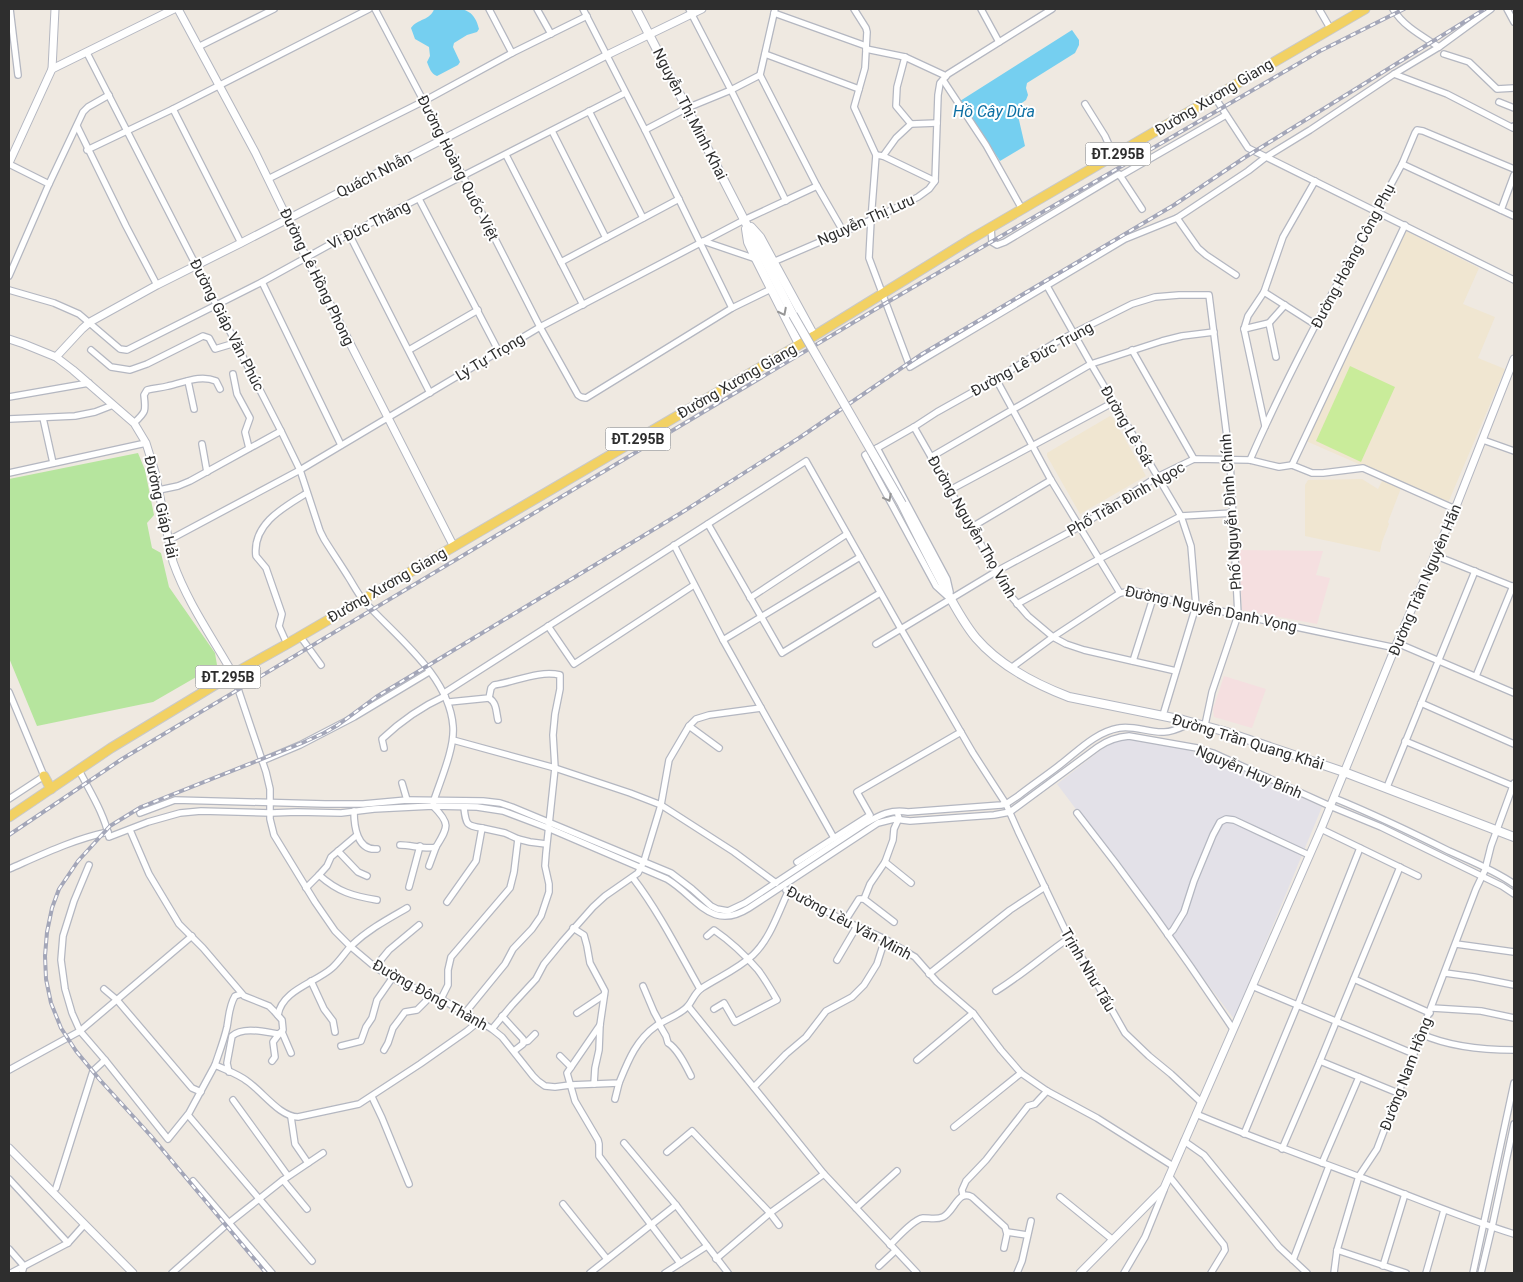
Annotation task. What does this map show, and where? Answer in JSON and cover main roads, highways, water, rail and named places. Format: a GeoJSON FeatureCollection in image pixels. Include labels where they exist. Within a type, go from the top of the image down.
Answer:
{"type":"FeatureCollection","features":[{"type":"Feature","properties":{"kind":"main road","name":"Nguyễn Thị Minh Khai"},"geometry":{"type":"LineString","coordinates":[[636,9],[744,220]]}},
{"type":"Feature","properties":{"kind":"main road","name":"Đường Xương Giang"},"geometry":{"type":"LineString","coordinates":[[9,817],[111,748],[233,674],[814,336],[1022,209],[1365,9]]}},
{"type":"Feature","properties":{"kind":"main road"},"geometry":{"type":"LineString","coordinates":[[744,220],[748,242],[799,344]]}},
{"type":"Feature","properties":{"kind":"main road"},"geometry":{"type":"LineString","coordinates":[[744,220],[760,237],[814,336]]}},
{"type":"Feature","properties":{"kind":"main road","name":"Đường Trần Quang Khải"},"geometry":{"type":"LineString","coordinates":[[744,220],[793,314],[902,504],[961,618],[976,638],[992,654],[1011,668],[1069,697],[1205,725],[1387,787],[1514,837]]}},
{"type":"Feature","properties":{"kind":"main road"},"geometry":{"type":"LineString","coordinates":[[44,776],[51,789]]}},
{"type":"Feature","properties":{"kind":"water"},"geometry":{"type":"Polygon","coordinates":[[[456,8],[468,11],[476,21],[479,29],[477,32],[467,35],[454,43],[453,47],[460,62],[458,65],[437,76],[429,68],[427,62],[430,56],[429,47],[415,39],[411,28],[430,15],[434,9],[456,8]]]}},
{"type":"Feature","properties":{"kind":"water","name":"Hồ Cây Dừa"},"geometry":{"type":"Polygon","coordinates":[[[1072,30],[1079,40],[1075,53],[1027,83],[1028,95],[1026,100],[1016,107],[1025,146],[1000,161],[960,101],[1072,30]]]}},
{"type":"Feature","properties":{"kind":"railway"},"geometry":{"type":"LineString","coordinates":[[9,835],[122,759],[886,303],[1320,51],[1404,9]]}},
{"type":"Feature","properties":{"kind":"railway"},"geometry":{"type":"LineString","coordinates":[[266,1273],[151,1136],[76,1051],[61,1028],[51,1003],[46,979],[45,956],[52,908],[59,889],[78,861],[110,826],[141,807],[302,743],[338,725],[376,697],[681,513],[799,438],[922,354],[1174,205],[1244,158],[1485,9]]}}]}
